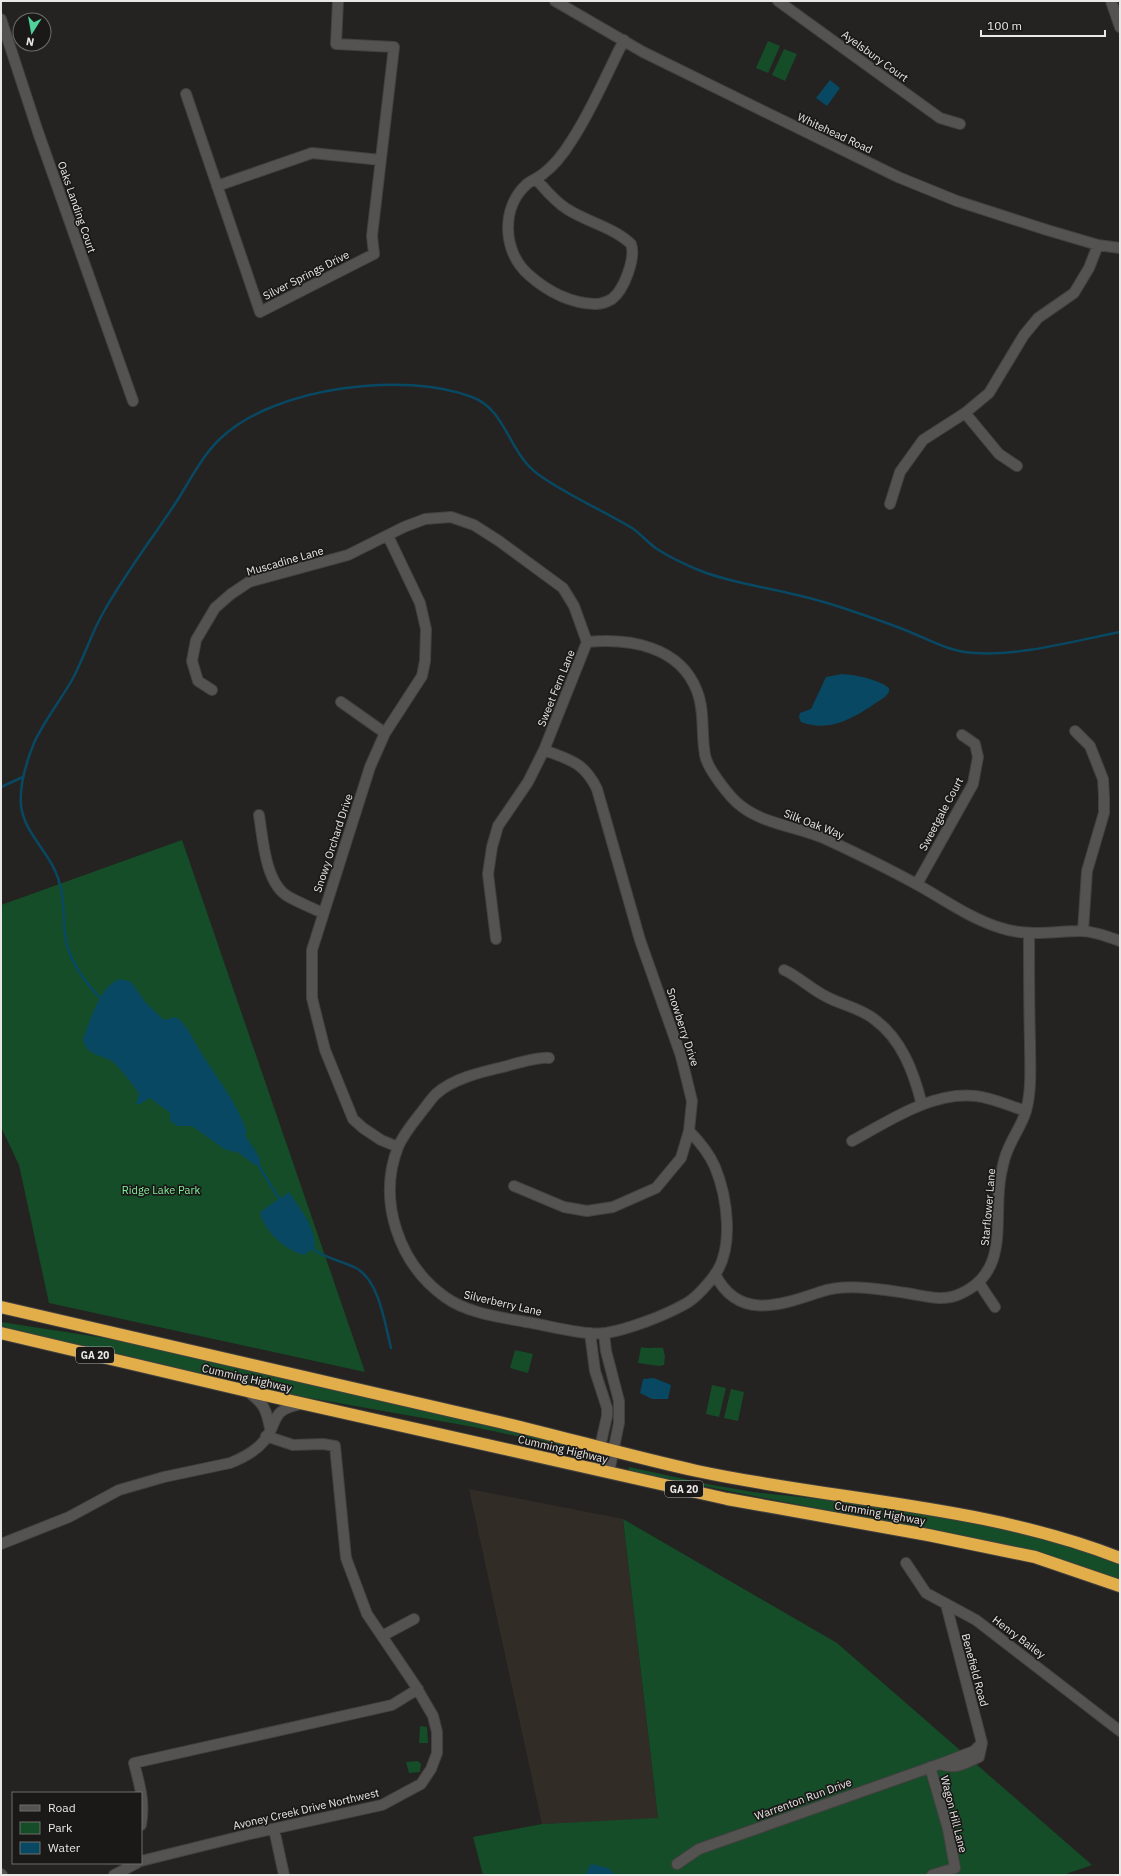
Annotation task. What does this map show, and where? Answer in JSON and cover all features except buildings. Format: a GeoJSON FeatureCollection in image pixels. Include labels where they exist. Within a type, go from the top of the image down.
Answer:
{"type":"FeatureCollection","features":[{"type":"Feature","properties":{"kind":"highway","name":"Cumming Highway"},"geometry":{"type":"LineString","coordinates":[[1,1307],[496,1421],[699,1471],[806,1490],[881,1501],[1026,1528],[1067,1539],[1120,1558]]}},
{"type":"Feature","properties":{"kind":"highway","name":"Cumming Highway"},"geometry":{"type":"LineString","coordinates":[[1,1333],[248,1392],[734,1500],[928,1535],[1035,1557],[1120,1586]]}},
{"type":"Feature","properties":{"kind":"street","name":"Silver Springs Drive"},"geometry":{"type":"LineString","coordinates":[[186,94],[260,312],[374,254],[372,236],[394,47],[336,44],[338,1]]}},
{"type":"Feature","properties":{"kind":"street","name":"Whitehead Road"},"geometry":{"type":"LineString","coordinates":[[555,1],[624,40],[795,128],[898,177],[957,201],[1098,245],[1120,248]]}},
{"type":"Feature","properties":{"kind":"street","name":"Ayelsbury Court"},"geometry":{"type":"LineString","coordinates":[[778,1],[940,118],[960,124]]}},
{"type":"Feature","properties":{"kind":"street"},"geometry":{"type":"LineString","coordinates":[[1111,1],[1120,27]]}},
{"type":"Feature","properties":{"kind":"street","name":"Oaks Landing Court"},"geometry":{"type":"LineString","coordinates":[[1,19],[38,132],[133,402]]}},
{"type":"Feature","properties":{"kind":"street"},"geometry":{"type":"LineString","coordinates":[[536,179],[557,202],[568,210],[609,229],[632,244],[633,258],[619,292],[611,300],[599,304],[588,304],[574,301],[546,289],[522,269],[513,256],[508,240],[511,211],[519,194],[527,184],[536,179],[558,161],[573,139],[624,40]]}},
{"type":"Feature","properties":{"kind":"street"},"geometry":{"type":"LineString","coordinates":[[217,186],[312,153],[381,160]]}},
{"type":"Feature","properties":{"kind":"street"},"geometry":{"type":"LineString","coordinates":[[890,504],[900,472],[923,440],[965,413],[989,393],[1024,335],[1038,318],[1074,293],[1089,268],[1098,245]]}},
{"type":"Feature","properties":{"kind":"street"},"geometry":{"type":"LineString","coordinates":[[965,413],[999,454],[1017,466]]}},
{"type":"Feature","properties":{"kind":"street","name":"Sweet Fern Lane"},"geometry":{"type":"LineString","coordinates":[[388,536],[404,527],[425,519],[451,517],[474,525],[499,541],[563,588],[574,606],[587,642],[544,750],[528,782],[498,826],[492,847],[488,874],[496,939]]}},
{"type":"Feature","properties":{"kind":"street","name":"Muscadine Lane"},"geometry":{"type":"LineString","coordinates":[[212,690],[198,681],[192,661],[196,640],[216,608],[231,594],[249,582],[348,555],[388,536]]}},
{"type":"Feature","properties":{"kind":"street","name":"Snowy Orchard Drive"},"geometry":{"type":"LineString","coordinates":[[388,536],[420,603],[426,629],[427,647],[422,676],[385,733],[370,767],[312,950],[312,998],[324,1050],[353,1119],[381,1140],[398,1147]]}},
{"type":"Feature","properties":{"kind":"street","name":"Silk Oak Way"},"geometry":{"type":"LineString","coordinates":[[587,642],[627,642],[651,647],[673,659],[688,674],[698,692],[702,714],[705,757],[726,792],[741,807],[762,818],[826,839],[917,884],[969,915],[1002,929],[1029,933],[1083,931],[1120,941]]}},
{"type":"Feature","properties":{"kind":"street"},"geometry":{"type":"LineString","coordinates":[[341,702],[385,733]]}},
{"type":"Feature","properties":{"kind":"street"},"geometry":{"type":"LineString","coordinates":[[1075,731],[1090,746],[1102,779],[1104,796],[1104,813],[1086,871],[1083,931]]}},
{"type":"Feature","properties":{"kind":"street","name":"Sweetgale Court"},"geometry":{"type":"LineString","coordinates":[[917,884],[973,784],[978,757],[975,744],[962,735]]}},
{"type":"Feature","properties":{"kind":"street","name":"Snowberry Drive"},"geometry":{"type":"LineString","coordinates":[[514,1186],[564,1207],[588,1211],[613,1208],[656,1188],[681,1158],[689,1131],[692,1101],[682,1056],[640,940],[597,789],[590,775],[574,761],[544,750]]}},
{"type":"Feature","properties":{"kind":"street"},"geometry":{"type":"LineString","coordinates":[[259,814],[268,864],[276,884],[288,897],[324,913]]}},
{"type":"Feature","properties":{"kind":"street","name":"Starflower Lane"},"geometry":{"type":"LineString","coordinates":[[715,1274],[721,1288],[740,1300],[754,1306],[773,1306],[829,1288],[879,1289],[946,1299],[961,1294],[978,1283],[991,1267],[997,1246],[1001,1176],[1006,1152],[1026,1111],[1030,1077],[1029,933]]}},
{"type":"Feature","properties":{"kind":"street"},"geometry":{"type":"LineString","coordinates":[[784,970],[826,997],[852,1006],[874,1018],[892,1036],[914,1075],[922,1104]]}},
{"type":"Feature","properties":{"kind":"street","name":"Silverberry Lane"},"geometry":{"type":"LineString","coordinates":[[549,1058],[494,1069],[455,1082],[436,1094],[407,1130],[398,1147],[392,1170],[390,1212],[400,1242],[423,1277],[444,1296],[460,1307],[511,1319],[604,1333],[632,1327],[687,1304],[715,1274],[723,1256],[728,1228],[724,1196],[715,1165],[701,1144],[689,1131]]}},
{"type":"Feature","properties":{"kind":"street"},"geometry":{"type":"LineString","coordinates":[[852,1141],[922,1104],[955,1096],[977,1096],[1026,1111]]}},
{"type":"Feature","properties":{"kind":"street"},"geometry":{"type":"LineString","coordinates":[[978,1283],[995,1307]]}},
{"type":"Feature","properties":{"kind":"street"},"geometry":{"type":"LineString","coordinates":[[590,1332],[595,1371],[607,1408],[607,1416],[595,1469]]}},
{"type":"Feature","properties":{"kind":"street"},"geometry":{"type":"LineString","coordinates":[[604,1333],[606,1351],[620,1401],[619,1423],[610,1472]]}},
{"type":"Feature","properties":{"kind":"street"},"geometry":{"type":"LineString","coordinates":[[248,1392],[262,1403],[267,1410],[268,1432]]}},
{"type":"Feature","properties":{"kind":"street"},"geometry":{"type":"LineString","coordinates":[[602,1395],[617,1392]]}},
{"type":"Feature","properties":{"kind":"street"},"geometry":{"type":"LineString","coordinates":[[1,1544],[69,1517],[119,1490],[164,1477],[234,1461],[253,1451],[268,1432],[280,1412],[286,1407],[302,1403]]}},
{"type":"Feature","properties":{"kind":"street","name":"Avoney Creek Drive Northwest"},"geometry":{"type":"LineString","coordinates":[[142,1863],[274,1829],[382,1805],[421,1784],[431,1769],[436,1753],[437,1732],[432,1716],[418,1690],[367,1614],[346,1558],[335,1446],[323,1444],[293,1445],[268,1432]]}},
{"type":"Feature","properties":{"kind":"street","name":"Henry Bailey"},"geometry":{"type":"LineString","coordinates":[[906,1563],[926,1593],[976,1620],[1120,1731]]}},
{"type":"Feature","properties":{"kind":"street","name":"Benefield Road"},"geometry":{"type":"LineString","coordinates":[[946,1604],[982,1743]]}},
{"type":"Feature","properties":{"kind":"street"},"geometry":{"type":"LineString","coordinates":[[382,1636],[414,1620]]}},
{"type":"Feature","properties":{"kind":"street"},"geometry":{"type":"LineString","coordinates":[[142,1792],[134,1763],[392,1705],[418,1690]]}},
{"type":"Feature","properties":{"kind":"street","name":"Warrenton Run Drive"},"geometry":{"type":"LineString","coordinates":[[676,1864],[699,1849],[935,1765],[958,1762],[974,1751],[982,1743]]}},
{"type":"Feature","properties":{"kind":"street","name":"Wagon Hill Lane"},"geometry":{"type":"LineString","coordinates":[[932,1875],[955,1868],[935,1765]]}},
{"type":"Feature","properties":{"kind":"street"},"geometry":{"type":"LineString","coordinates":[[142,1793],[144,1804],[142,1818]]}},
{"type":"Feature","properties":{"kind":"street"},"geometry":{"type":"LineString","coordinates":[[274,1829],[284,1875]]}},
{"type":"Feature","properties":{"kind":"street","name":"Avoney Creek Drive Northwest"},"geometry":{"type":"LineString","coordinates":[[114,1875],[136,1865]]}},
{"type":"Feature","properties":{"kind":"shaded area"},"geometry":{"type":"Polygon","coordinates":[[[469,1489],[623,1519],[658,1819],[542,1824],[469,1489]]]}},
{"type":"Feature","properties":{"kind":"green space"},"geometry":{"type":"Polygon","coordinates":[[[768,41],[780,46],[768,73],[756,68],[768,41]]]}},
{"type":"Feature","properties":{"kind":"green space"},"geometry":{"type":"Polygon","coordinates":[[[784,49],[797,54],[785,81],[772,75],[784,49]]]}},
{"type":"Feature","properties":{"kind":"green space","name":"Ridge Lake Park"},"geometry":{"type":"Polygon","coordinates":[[[182,840],[365,1372],[49,1303],[19,1165],[1,1127],[1,905],[182,840]]]}},
{"type":"Feature","properties":{"kind":"green space"},"geometry":{"type":"Polygon","coordinates":[[[1,1322],[137,1343],[577,1444],[576,1449],[474,1427],[293,1395],[1,1328],[1,1322]]]}},
{"type":"Feature","properties":{"kind":"green space"},"geometry":{"type":"Polygon","coordinates":[[[641,1347],[663,1348],[665,1356],[664,1365],[659,1366],[638,1363],[641,1347]]]}},
{"type":"Feature","properties":{"kind":"green space"},"geometry":{"type":"Polygon","coordinates":[[[515,1350],[533,1354],[528,1373],[510,1368],[515,1350]]]}},
{"type":"Feature","properties":{"kind":"green space"},"geometry":{"type":"Polygon","coordinates":[[[712,1385],[726,1388],[719,1417],[706,1414],[712,1385]]]}},
{"type":"Feature","properties":{"kind":"green space"},"geometry":{"type":"Polygon","coordinates":[[[731,1389],[744,1392],[738,1421],[724,1418],[731,1389]]]}},
{"type":"Feature","properties":{"kind":"green space"},"geometry":{"type":"Polygon","coordinates":[[[629,1467],[707,1484],[753,1492],[877,1505],[983,1525],[1062,1543],[1120,1564],[1120,1579],[1027,1550],[628,1471],[629,1467]]]}},
{"type":"Feature","properties":{"kind":"green space"},"geometry":{"type":"Polygon","coordinates":[[[623,1519],[837,1643],[1092,1865],[1063,1875],[483,1875],[473,1837],[542,1824],[658,1818],[623,1519]]]}},
{"type":"Feature","properties":{"kind":"green space"},"geometry":{"type":"Polygon","coordinates":[[[420,1726],[427,1727],[428,1743],[419,1743],[420,1726]]]}},
{"type":"Feature","properties":{"kind":"green space"},"geometry":{"type":"Polygon","coordinates":[[[418,1761],[421,1764],[420,1772],[409,1773],[406,1762],[418,1761]]]}},
{"type":"Feature","properties":{"kind":"water"},"geometry":{"type":"Polygon","coordinates":[[[830,80],[840,88],[827,106],[816,98],[830,80]]]}},
{"type":"Feature","properties":{"kind":"water"},"geometry":{"type":"Polygon","coordinates":[[[842,674],[860,676],[879,682],[889,688],[889,692],[885,697],[856,716],[835,724],[824,726],[801,722],[799,717],[800,713],[811,709],[826,677],[842,674]]]}},
{"type":"Feature","properties":{"kind":"water"},"geometry":{"type":"Polygon","coordinates":[[[121,979],[131,982],[146,1003],[164,1020],[176,1017],[184,1024],[238,1111],[247,1132],[244,1136],[257,1153],[260,1164],[255,1165],[239,1153],[224,1149],[192,1126],[178,1126],[170,1121],[170,1113],[150,1098],[140,1104],[136,1104],[139,1094],[119,1068],[108,1059],[87,1049],[83,1039],[97,1004],[108,988],[114,982],[121,979]]]}},
{"type":"Feature","properties":{"kind":"water"},"geometry":{"type":"Polygon","coordinates":[[[289,1192],[310,1224],[314,1239],[315,1247],[304,1255],[290,1249],[276,1239],[266,1226],[260,1212],[289,1192]]]}},
{"type":"Feature","properties":{"kind":"water"},"geometry":{"type":"Polygon","coordinates":[[[654,1378],[671,1385],[668,1399],[652,1399],[640,1393],[643,1379],[654,1378]]]}},
{"type":"Feature","properties":{"kind":"water"},"geometry":{"type":"Polygon","coordinates":[[[591,1864],[608,1868],[616,1875],[585,1875],[591,1864]]]}},
{"type":"Feature","properties":{"kind":"waterway"},"geometry":{"type":"LineString","coordinates":[[100,998],[83,977],[69,953],[65,935],[63,899],[58,878],[49,860],[32,835],[23,816],[21,806],[21,790],[26,766],[38,735],[72,680],[103,613],[138,557],[175,504],[202,460],[222,437],[245,420],[274,406],[307,396],[342,388],[377,385],[412,385],[444,389],[472,397],[484,403],[500,422],[520,455],[539,475],[561,489],[621,521],[662,552],[684,564],[712,575],[802,596],[859,613],[890,624],[947,648],[965,652],[993,653],[1029,650],[1120,632]]}},
{"type":"Feature","properties":{"kind":"waterway"},"geometry":{"type":"LineString","coordinates":[[1,787],[23,777]]}},
{"type":"Feature","properties":{"kind":"waterway"},"geometry":{"type":"LineString","coordinates":[[244,1136],[254,1151]]}},
{"type":"Feature","properties":{"kind":"waterway"},"geometry":{"type":"LineString","coordinates":[[258,1164],[279,1199]]}},
{"type":"Feature","properties":{"kind":"waterway"},"geometry":{"type":"LineString","coordinates":[[313,1249],[350,1265],[364,1274],[376,1292],[391,1348]]}}]}
